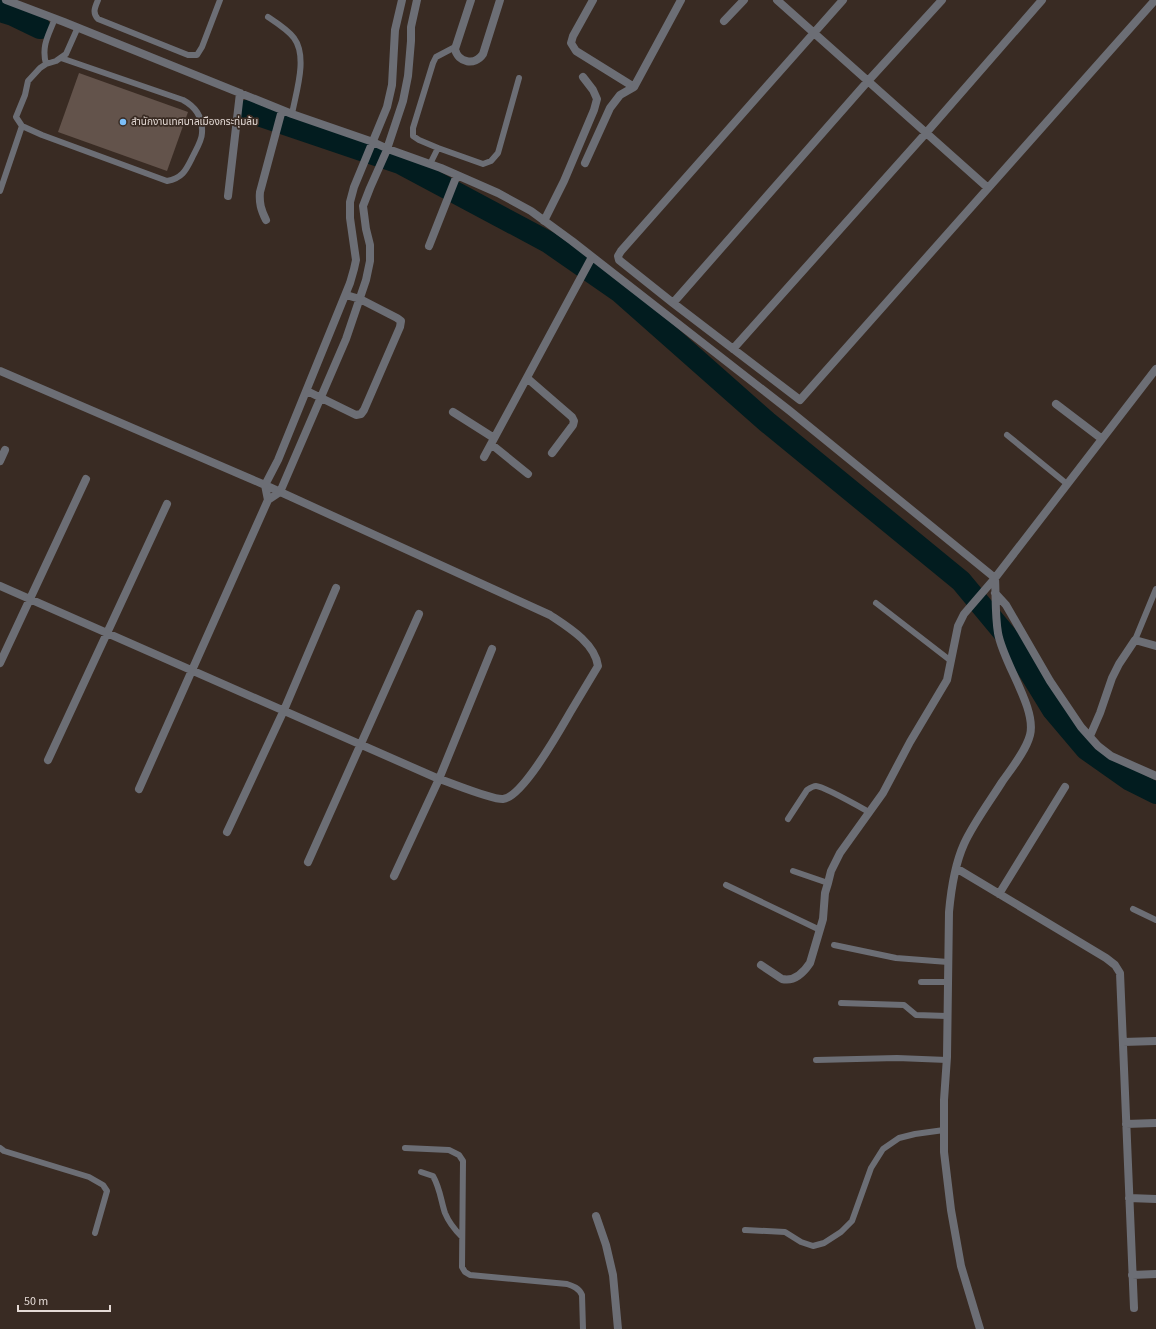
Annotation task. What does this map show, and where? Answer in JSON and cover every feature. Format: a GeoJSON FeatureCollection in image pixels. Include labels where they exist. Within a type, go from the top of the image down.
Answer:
{"type":"FeatureCollection","features":[{"type":"Feature","properties":{"kind":"street"},"geometry":{"type":"LineString","coordinates":[[6,0],[78,27],[292,114],[387,150],[430,164],[498,193],[531,211],[591,259],[790,411],[994,578],[998,633],[1004,654],[1032,721],[1030,736],[1023,749],[984,809],[964,844],[951,890],[949,912],[944,1152],[952,1217],[961,1266],[980,1329]]}},
{"type":"Feature","properties":{"kind":"street"},"geometry":{"type":"LineString","coordinates":[[268,500],[265,485],[278,460],[307,391],[346,294],[354,270],[356,260],[350,218],[350,202],[354,187],[387,107],[392,86],[395,30],[402,0]]}},
{"type":"Feature","properties":{"kind":"street"},"geometry":{"type":"LineString","coordinates":[[139,789],[268,500],[280,492],[346,339],[360,300],[370,261],[370,245],[363,206],[387,150],[403,101],[408,76],[411,27],[418,0]]}},
{"type":"Feature","properties":{"kind":"street"},"geometry":{"type":"LineString","coordinates":[[471,0],[455,47],[456,54],[461,59],[469,61],[480,59],[483,54],[500,0]]}},
{"type":"Feature","properties":{"kind":"street"},"geometry":{"type":"LineString","coordinates":[[593,0],[573,36],[572,44],[576,51],[634,87]]}},
{"type":"Feature","properties":{"kind":"street"},"geometry":{"type":"LineString","coordinates":[[585,163],[610,108],[620,95],[634,87],[681,0]]}},
{"type":"Feature","properties":{"kind":"street"},"geometry":{"type":"LineString","coordinates":[[724,21],[744,0]]}},
{"type":"Feature","properties":{"kind":"street"},"geometry":{"type":"LineString","coordinates":[[777,0],[988,188]]}},
{"type":"Feature","properties":{"kind":"street"},"geometry":{"type":"LineString","coordinates":[[843,0],[620,251],[618,256],[619,260],[673,303],[800,400],[1155,0]]}},
{"type":"Feature","properties":{"kind":"street"},"geometry":{"type":"LineString","coordinates":[[673,303],[868,81],[942,0]]}},
{"type":"Feature","properties":{"kind":"street"},"geometry":{"type":"LineString","coordinates":[[733,349],[926,133],[1042,0]]}},
{"type":"Feature","properties":{"kind":"street"},"geometry":{"type":"LineString","coordinates":[[544,220],[564,181],[596,105],[597,99],[593,90],[583,77]]}},
{"type":"Feature","properties":{"kind":"street"},"geometry":{"type":"LineString","coordinates":[[228,196],[240,93]]}},
{"type":"Feature","properties":{"kind":"street"},"geometry":{"type":"LineString","coordinates":[[266,220],[261,209],[260,192],[282,110]]}},
{"type":"Feature","properties":{"kind":"street"},"geometry":{"type":"LineString","coordinates":[[428,246],[457,175]]}},
{"type":"Feature","properties":{"kind":"street"},"geometry":{"type":"LineString","coordinates":[[484,457],[591,259]]}},
{"type":"Feature","properties":{"kind":"street"},"geometry":{"type":"LineString","coordinates":[[307,391],[356,415],[361,414],[400,327],[401,321],[397,318],[346,294]]}},
{"type":"Feature","properties":{"kind":"street"},"geometry":{"type":"LineString","coordinates":[[760,965],[782,979],[789,980],[796,977],[807,968],[810,963],[820,930],[831,871],[840,853],[883,793],[910,742],[948,680],[958,626],[964,614],[984,591],[1156,369]]}},
{"type":"Feature","properties":{"kind":"street"},"geometry":{"type":"LineString","coordinates":[[0,371],[265,485],[550,615],[584,641],[594,652],[598,666],[548,751],[524,784],[509,797],[503,799],[483,794],[439,778],[0,586]]}},
{"type":"Feature","properties":{"kind":"street"},"geometry":{"type":"LineString","coordinates":[[527,378],[572,417],[574,421],[573,425],[552,453]]}},
{"type":"Feature","properties":{"kind":"street"},"geometry":{"type":"LineString","coordinates":[[1056,404],[1102,439]]}},
{"type":"Feature","properties":{"kind":"street"},"geometry":{"type":"LineString","coordinates":[[453,412],[492,441],[528,474]]}},
{"type":"Feature","properties":{"kind":"street"},"geometry":{"type":"LineString","coordinates":[[0,461],[5,450]]}},
{"type":"Feature","properties":{"kind":"street"},"geometry":{"type":"LineString","coordinates":[[0,663],[86,480]]}},
{"type":"Feature","properties":{"kind":"street"},"geometry":{"type":"LineString","coordinates":[[48,760],[108,633],[166,504]]}},
{"type":"Feature","properties":{"kind":"street"},"geometry":{"type":"LineString","coordinates":[[227,832],[284,710],[336,588]]}},
{"type":"Feature","properties":{"kind":"street"},"geometry":{"type":"LineString","coordinates":[[995,593],[1006,605],[1050,680],[1081,726],[1111,756],[1156,776]]}},
{"type":"Feature","properties":{"kind":"street"},"geometry":{"type":"LineString","coordinates":[[308,862],[418,614]]}},
{"type":"Feature","properties":{"kind":"street"},"geometry":{"type":"LineString","coordinates":[[1090,736],[1112,678],[1119,664],[1135,640],[1156,646]]}},
{"type":"Feature","properties":{"kind":"street"},"geometry":{"type":"LineString","coordinates":[[394,876],[439,778],[492,649]]}},
{"type":"Feature","properties":{"kind":"street"},"geometry":{"type":"LineString","coordinates":[[999,894],[1065,787]]}},
{"type":"Feature","properties":{"kind":"street"},"geometry":{"type":"LineString","coordinates":[[956,868],[1106,958],[1120,973],[1134,1308]]}},
{"type":"Feature","properties":{"kind":"street"},"geometry":{"type":"LineString","coordinates":[[1123,1042],[1156,1041]]}},
{"type":"Feature","properties":{"kind":"street"},"geometry":{"type":"LineString","coordinates":[[1126,1124],[1156,1123]]}},
{"type":"Feature","properties":{"kind":"street"},"geometry":{"type":"LineString","coordinates":[[1129,1198],[1156,1199]]}},
{"type":"Feature","properties":{"kind":"street"},"geometry":{"type":"LineString","coordinates":[[596,1216],[606,1245],[613,1275],[618,1329]]}},
{"type":"Feature","properties":{"kind":"street"},"geometry":{"type":"LineString","coordinates":[[1132,1275],[1156,1274]]}},
{"type":"Feature","properties":{"kind":"lane"},"geometry":{"type":"LineString","coordinates":[[98,0],[94,10],[94,16],[98,20],[188,54],[197,55],[202,47],[220,0]]}},
{"type":"Feature","properties":{"kind":"lane"},"geometry":{"type":"LineString","coordinates":[[268,17],[295,39],[300,50],[302,62],[292,114]]}},
{"type":"Feature","properties":{"kind":"lane"},"geometry":{"type":"LineString","coordinates":[[46,64],[44,47],[55,18]]}},
{"type":"Feature","properties":{"kind":"lane"},"geometry":{"type":"LineString","coordinates":[[61,58],[191,104],[200,119],[202,134],[186,170],[181,176],[167,181],[42,135],[22,126],[16,117],[25,95],[28,81],[40,68],[46,64],[56,61],[66,54],[78,27]]}},
{"type":"Feature","properties":{"kind":"lane"},"geometry":{"type":"LineString","coordinates":[[455,47],[436,57],[433,63],[413,128],[414,136],[419,140],[483,164],[491,161],[498,153],[519,78]]}},
{"type":"Feature","properties":{"kind":"lane"},"geometry":{"type":"LineString","coordinates":[[0,191],[22,126]]}},
{"type":"Feature","properties":{"kind":"lane"},"geometry":{"type":"LineString","coordinates":[[430,164],[438,148]]}},
{"type":"Feature","properties":{"kind":"lane"},"geometry":{"type":"LineString","coordinates":[[1007,435],[1067,484]]}},
{"type":"Feature","properties":{"kind":"lane"},"geometry":{"type":"LineString","coordinates":[[1135,640],[1156,589]]}},
{"type":"Feature","properties":{"kind":"lane"},"geometry":{"type":"LineString","coordinates":[[876,603],[951,661]]}},
{"type":"Feature","properties":{"kind":"lane"},"geometry":{"type":"LineString","coordinates":[[788,819],[807,790],[816,786],[825,789],[869,812]]}},
{"type":"Feature","properties":{"kind":"lane"},"geometry":{"type":"LineString","coordinates":[[794,872],[828,883]]}},
{"type":"Feature","properties":{"kind":"lane"},"geometry":{"type":"LineString","coordinates":[[726,885],[820,930]]}},
{"type":"Feature","properties":{"kind":"lane"},"geometry":{"type":"LineString","coordinates":[[1133,909],[1156,920]]}},
{"type":"Feature","properties":{"kind":"lane"},"geometry":{"type":"LineString","coordinates":[[834,945],[896,958],[948,962]]}},
{"type":"Feature","properties":{"kind":"lane"},"geometry":{"type":"LineString","coordinates":[[921,982],[948,982]]}},
{"type":"Feature","properties":{"kind":"lane"},"geometry":{"type":"LineString","coordinates":[[841,1003],[904,1005],[916,1015],[947,1016]]}},
{"type":"Feature","properties":{"kind":"lane"},"geometry":{"type":"LineString","coordinates":[[816,1060],[897,1058],[947,1060]]}},
{"type":"Feature","properties":{"kind":"lane"},"geometry":{"type":"LineString","coordinates":[[745,1230],[785,1232],[801,1242],[813,1246],[824,1243],[841,1232],[852,1221],[871,1168],[883,1149],[900,1138],[915,1134],[944,1130]]}},
{"type":"Feature","properties":{"kind":"lane"},"geometry":{"type":"LineString","coordinates":[[0,1148],[4,1151],[90,1177],[103,1185],[107,1191],[94,1233]]}},
{"type":"Feature","properties":{"kind":"lane"},"geometry":{"type":"LineString","coordinates":[[405,1148],[449,1150],[459,1154],[464,1161],[462,1237],[462,1267],[464,1272],[470,1275],[567,1284],[577,1288],[582,1295],[583,1329]]}},
{"type":"Feature","properties":{"kind":"lane"},"geometry":{"type":"LineString","coordinates":[[421,1172],[433,1176],[440,1190],[446,1215],[452,1226],[462,1237]]}},
{"type":"Feature","properties":{"kind":"building","name":"สำนักงานเทศบาลเมืองกระทุ่มล้ม"},"geometry":{"type":"Polygon","coordinates":[[[79,73],[188,112],[167,171],[58,132],[79,73]]]}},
{"type":"Feature","properties":{"kind":"waterway"},"geometry":{"type":"LineString","coordinates":[[0,11],[13,15],[40,28]]}},
{"type":"Feature","properties":{"kind":"waterway"},"geometry":{"type":"LineString","coordinates":[[246,111],[400,163],[548,242],[620,292],[767,422],[961,581],[1010,640],[1053,710],[1086,749],[1130,780],[1156,793]]}},
{"type":"Feature","properties":{"kind":"place","name":"สำนักงานเทศบาลเมืองกระทุ่มล้ม"},"geometry":{"type":"Point","coordinates":[123,122]}}]}
